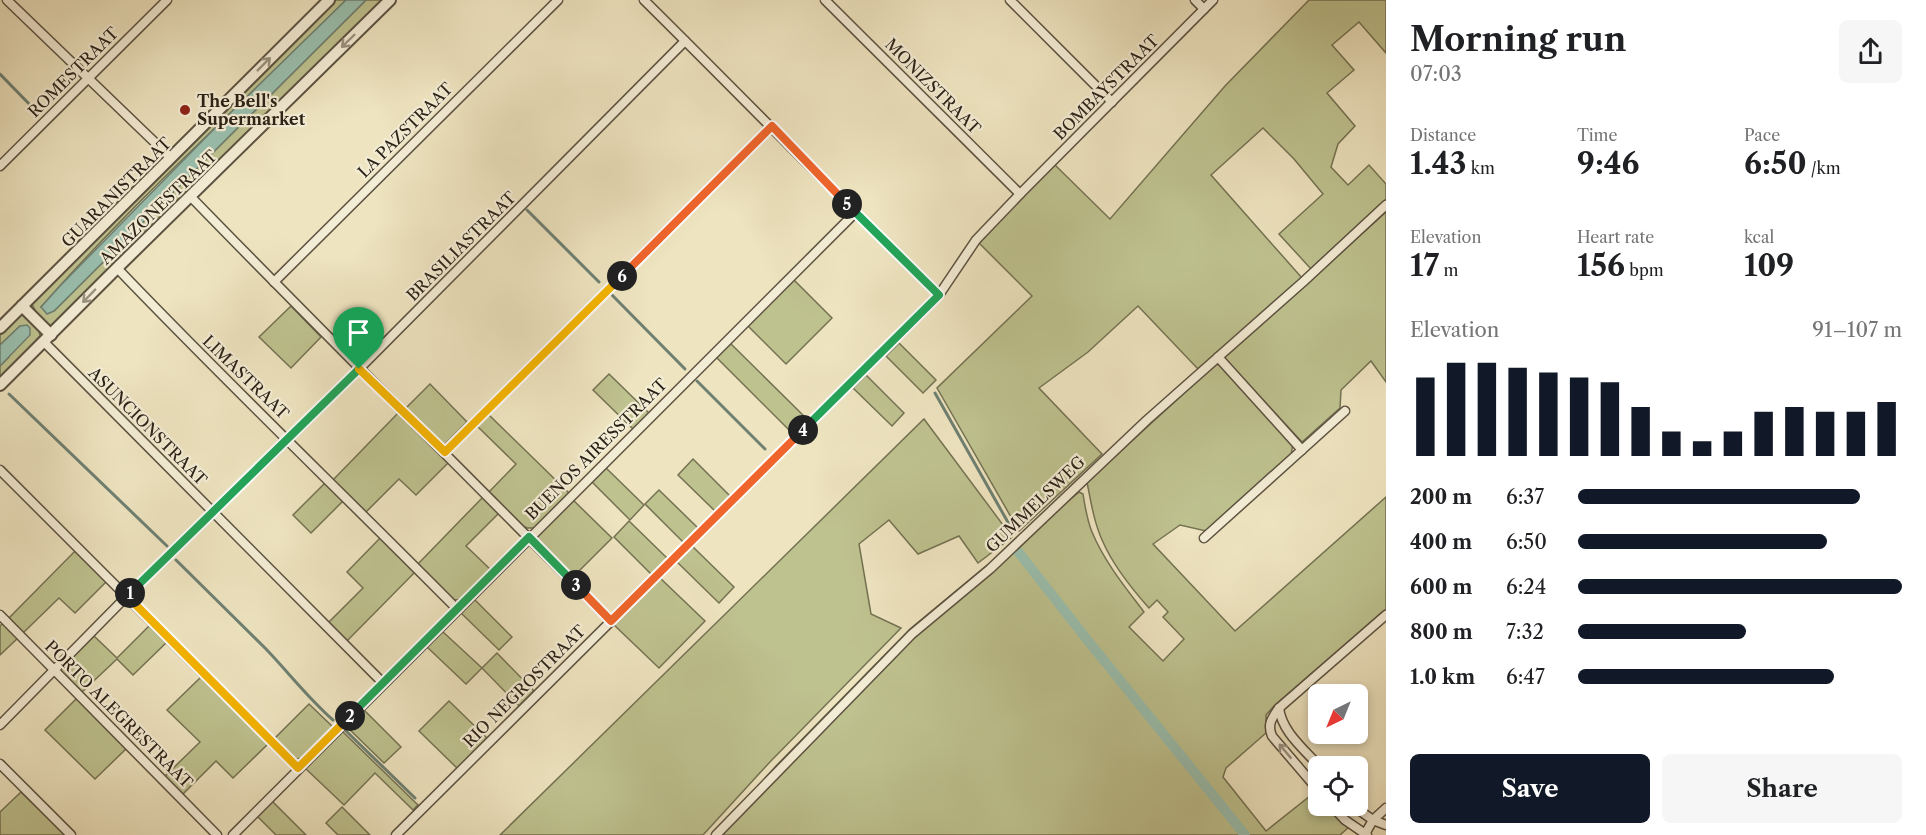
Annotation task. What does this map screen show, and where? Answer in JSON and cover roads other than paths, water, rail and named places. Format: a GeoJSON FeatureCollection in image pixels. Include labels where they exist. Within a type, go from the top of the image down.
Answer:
{"type":"FeatureCollection","features":[{"type":"Feature","properties":{"kind":"street"},"geometry":{"type":"LineString","coordinates":[[7,0],[171,158]]}},
{"type":"Feature","properties":{"kind":"street"},"geometry":{"type":"LineString","coordinates":[[153,0],[164,3]]}},
{"type":"Feature","properties":{"kind":"street","name":"AMAZONESTRAAT"},"geometry":{"type":"LineString","coordinates":[[0,385],[390,0]]}},
{"type":"Feature","properties":{"kind":"street","name":"LA PAZSTRAAT"},"geometry":{"type":"LineString","coordinates":[[274,282],[558,0]]}},
{"type":"Feature","properties":{"kind":"street"},"geometry":{"type":"LineString","coordinates":[[644,0],[939,295]]}},
{"type":"Feature","properties":{"kind":"street","name":"MONIZSTRAAT"},"geometry":{"type":"LineString","coordinates":[[825,0],[1020,194]]}},
{"type":"Feature","properties":{"kind":"street"},"geometry":{"type":"LineString","coordinates":[[1010,0],[1112,102]]}},
{"type":"Feature","properties":{"kind":"street"},"geometry":{"type":"LineString","coordinates":[[1195,0],[1204,9]]}},
{"type":"Feature","properties":{"kind":"street","name":"BOMBAYSTRAAT"},"geometry":{"type":"LineString","coordinates":[[1020,194],[1213,0]]}},
{"type":"Feature","properties":{"kind":"street","name":"GUARANISTRAAT"},"geometry":{"type":"LineString","coordinates":[[0,328],[171,158],[323,2]]}},
{"type":"Feature","properties":{"kind":"street","name":"ROMESTRAAT"},"geometry":{"type":"LineString","coordinates":[[1,163],[164,3]]}},
{"type":"Feature","properties":{"kind":"street","name":"BRASILIASTRAAT"},"geometry":{"type":"LineString","coordinates":[[0,725],[685,41]]}},
{"type":"Feature","properties":{"kind":"street"},"geometry":{"type":"LineString","coordinates":[[445,452],[772,126]]}},
{"type":"Feature","properties":{"kind":"street","name":"RIO NEGROSTRAAT"},"geometry":{"type":"LineString","coordinates":[[396,835],[939,295],[976,240],[1020,194]]}},
{"type":"Feature","properties":{"kind":"street"},"geometry":{"type":"LineString","coordinates":[[190,196],[611,621]]}},
{"type":"Feature","properties":{"kind":"street","name":"GUMMELSWEG"},"geometry":{"type":"LineString","coordinates":[[716,835],[912,634],[1006,554],[1147,420],[1386,205]]}},
{"type":"Feature","properties":{"kind":"street","name":"BUENOS AIRESSTRAAT"},"geometry":{"type":"LineString","coordinates":[[233,835],[855,213]]}},
{"type":"Feature","properties":{"kind":"street","name":"LIMASTRAAT"},"geometry":{"type":"LineString","coordinates":[[117,268],[206,360],[457,609]]}},
{"type":"Feature","properties":{"kind":"street"},"geometry":{"type":"LineString","coordinates":[[22,306],[47,339]]}},
{"type":"Feature","properties":{"kind":"street","name":"ASUNCIONSTRAAT"},"geometry":{"type":"LineString","coordinates":[[47,339],[213,513],[383,683]]}},
{"type":"Feature","properties":{"kind":"street"},"geometry":{"type":"LineString","coordinates":[[1218,357],[1302,450]]}},
{"type":"Feature","properties":{"kind":"street"},"geometry":{"type":"LineString","coordinates":[[1204,538],[1345,411]]}},
{"type":"Feature","properties":{"kind":"street"},"geometry":{"type":"LineString","coordinates":[[0,470],[298,768]]}},
{"type":"Feature","properties":{"kind":"street","name":"PORTO ALEGRESTRAAT"},"geometry":{"type":"LineString","coordinates":[[0,615],[217,835]]}},
{"type":"Feature","properties":{"kind":"street"},"geometry":{"type":"LineString","coordinates":[[1308,778],[1272,736],[1269,728],[1270,720],[1279,708],[1386,615]]}},
{"type":"Feature","properties":{"kind":"street"},"geometry":{"type":"LineString","coordinates":[[1279,708],[1280,720],[1310,756]]}},
{"type":"Feature","properties":{"kind":"street"},"geometry":{"type":"LineString","coordinates":[[0,764],[71,835]]}},
{"type":"Feature","properties":{"kind":"street"},"geometry":{"type":"LineString","coordinates":[[1341,816],[1366,835],[1373,820],[1386,808]]}},
{"type":"Feature","properties":{"kind":"street"},"geometry":{"type":"LineString","coordinates":[[1367,816],[1386,825]]}},
{"type":"Feature","properties":{"kind":"waterway"},"geometry":{"type":"LineString","coordinates":[[0,74],[35,110]]}},
{"type":"Feature","properties":{"kind":"waterway"},"geometry":{"type":"LineString","coordinates":[[527,210],[599,282]]}},
{"type":"Feature","properties":{"kind":"waterway"},"geometry":{"type":"LineString","coordinates":[[612,295],[685,369]]}},
{"type":"Feature","properties":{"kind":"waterway"},"geometry":{"type":"LineString","coordinates":[[697,381],[765,449]]}},
{"type":"Feature","properties":{"kind":"waterway"},"geometry":{"type":"LineString","coordinates":[[935,393],[1014,533]]}},
{"type":"Feature","properties":{"kind":"waterway"},"geometry":{"type":"LineString","coordinates":[[9,394],[167,546]]}},
{"type":"Feature","properties":{"kind":"waterway"},"geometry":{"type":"LineString","coordinates":[[1016,549],[1245,835]]}},
{"type":"Feature","properties":{"kind":"waterway"},"geometry":{"type":"LineString","coordinates":[[176,560],[266,649],[333,720]]}},
{"type":"Feature","properties":{"kind":"waterway"},"geometry":{"type":"LineString","coordinates":[[346,731],[415,798]]}},
{"type":"Feature","properties":{"kind":"place","name":"The Bell's Supermarket"},"geometry":{"type":"Point","coordinates":[185,110]}}]}
